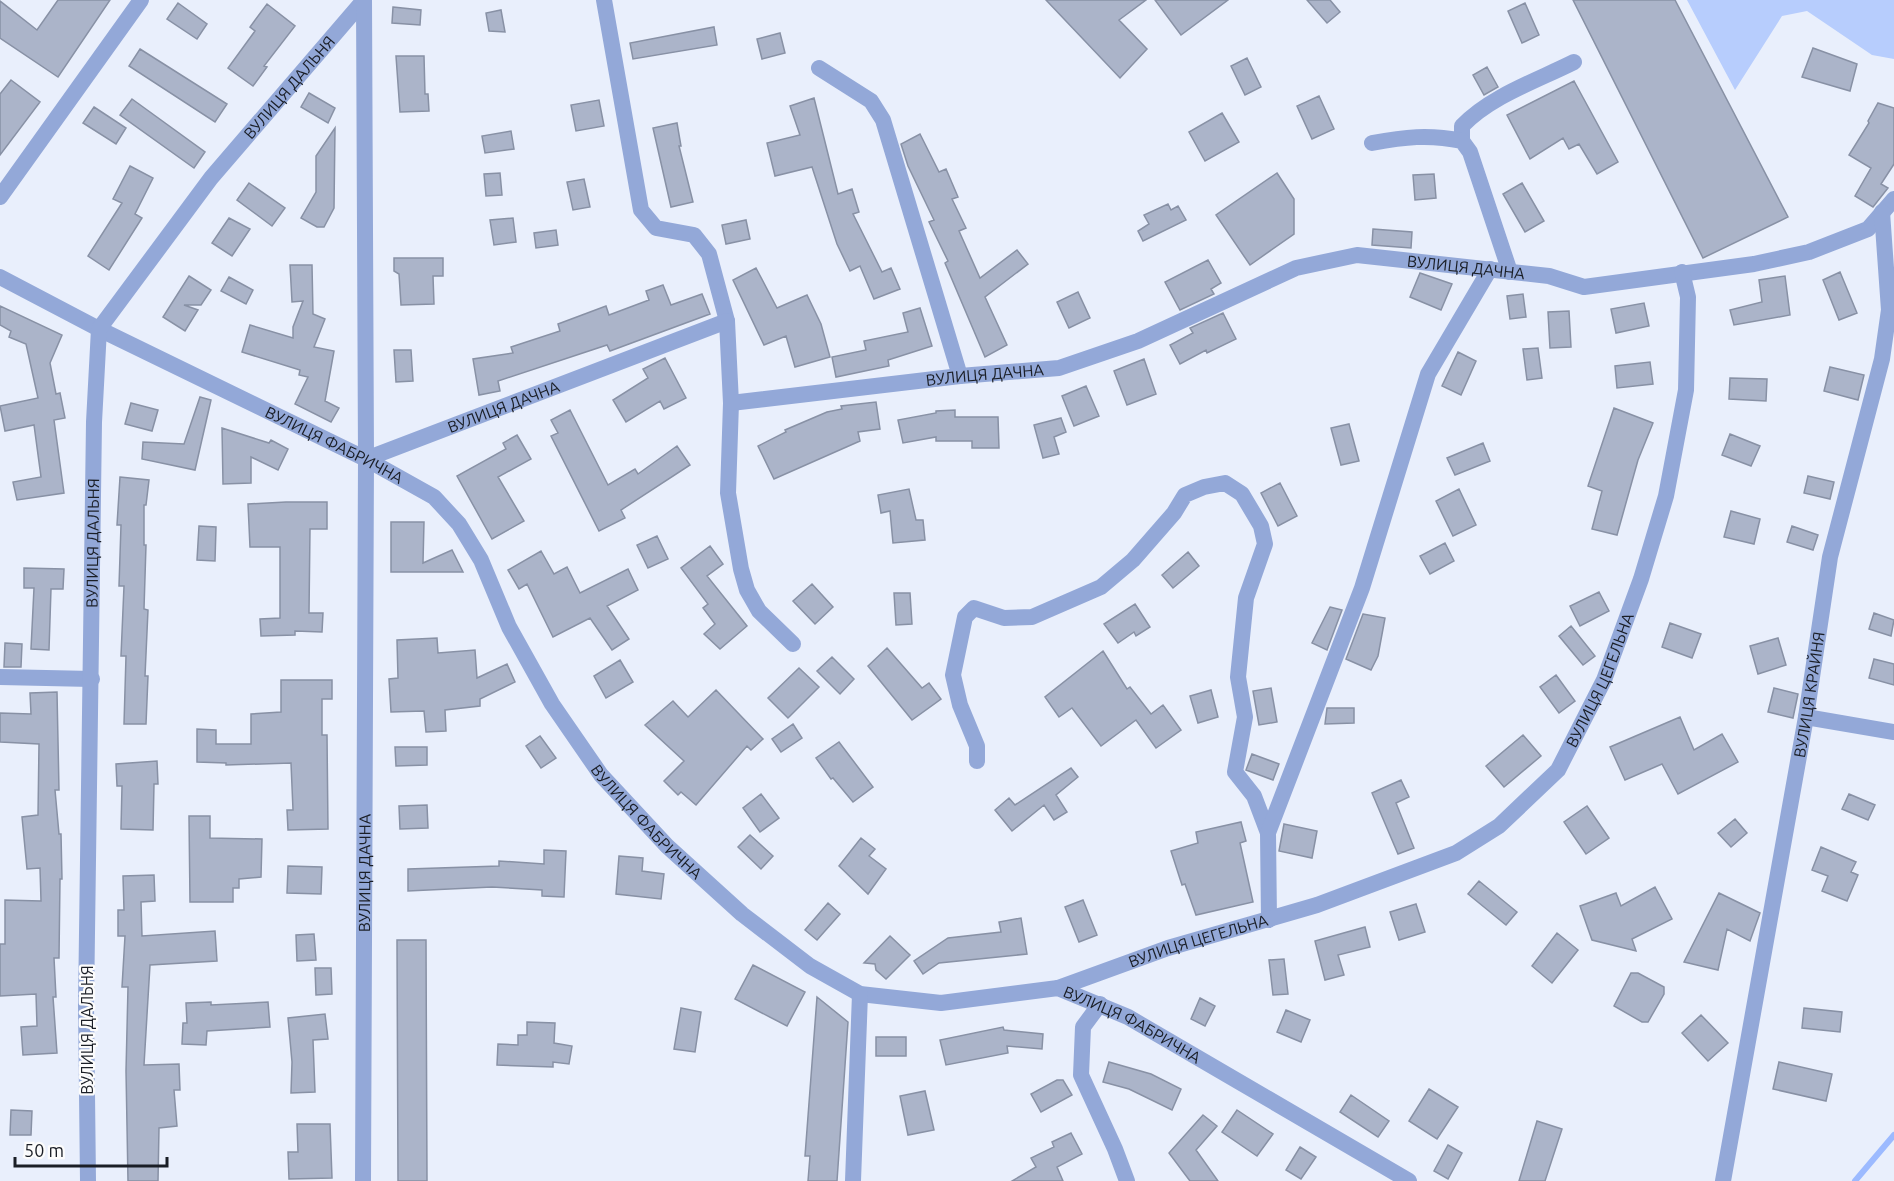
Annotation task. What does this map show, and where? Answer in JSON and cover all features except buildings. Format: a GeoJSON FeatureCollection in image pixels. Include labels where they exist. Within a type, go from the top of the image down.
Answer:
{"type":"FeatureCollection","features":[{"type":"Feature","properties":{"kind":"street"},"geometry":{"type":"LineString","coordinates":[[0,197],[141,0]]}},
{"type":"Feature","properties":{"kind":"street","name":"ВУЛИЦЯ ДАЧНА"},"geometry":{"type":"LineString","coordinates":[[363,1181],[366,459],[364,0]]}},
{"type":"Feature","properties":{"kind":"street","name":"ВУЛИЦЯ ДАЛЬНЯ"},"geometry":{"type":"LineString","coordinates":[[88,1181],[86,1006],[94,422],[99,329],[211,178],[364,0]]}},
{"type":"Feature","properties":{"kind":"street"},"geometry":{"type":"LineString","coordinates":[[604,0],[641,210],[656,228],[694,235],[709,254],[727,321],[731,403],[728,494],[741,569],[747,590],[759,611],[793,644]]}},
{"type":"Feature","properties":{"kind":"street"},"geometry":{"type":"LineString","coordinates":[[1510,272],[1470,152],[1462,141],[1462,126],[1492,102],[1574,62]]}},
{"type":"Feature","properties":{"kind":"street"},"geometry":{"type":"LineString","coordinates":[[819,69],[871,101],[883,120],[960,376]]}},
{"type":"Feature","properties":{"kind":"street"},"geometry":{"type":"LineString","coordinates":[[1372,143],[1412,135],[1436,135],[1462,141]]}},
{"type":"Feature","properties":{"kind":"street"},"geometry":{"type":"LineString","coordinates":[[1682,272],[1754,264],[1809,252],[1868,229],[1894,199]]}},
{"type":"Feature","properties":{"kind":"street","name":"ВУЛИЦЯ КРАЙНЯ"},"geometry":{"type":"LineString","coordinates":[[1723,1181],[1806,717],[1830,557],[1882,359],[1889,310],[1882,212]]}},
{"type":"Feature","properties":{"kind":"street","name":"ВУЛИЦЯ ДАЧНА"},"geometry":{"type":"LineString","coordinates":[[731,403],[960,376],[1059,368],[1138,341],[1296,268],[1357,255],[1549,276],[1584,287],[1682,272]]}},
{"type":"Feature","properties":{"kind":"street"},"geometry":{"type":"LineString","coordinates":[[1268,833],[1362,588],[1428,374],[1490,269]]}},
{"type":"Feature","properties":{"kind":"street","name":"ВУЛИЦЯ ЦЕГЕЛЬНА"},"geometry":{"type":"LineString","coordinates":[[1058,988],[1168,948],[1269,920],[1456,853],[1499,826],[1558,770],[1604,680],[1641,579],[1666,496],[1686,390],[1688,297],[1682,272]]}},
{"type":"Feature","properties":{"kind":"street","name":"ВУЛИЦЯ ФАБРИЧНА"},"geometry":{"type":"LineString","coordinates":[[0,277],[99,329],[366,459],[434,497],[459,524],[481,561],[509,627],[552,704],[601,775],[668,846],[742,914],[810,966],[861,994],[941,1003],[1058,988],[1100,1004],[1200,1057],[1409,1181]]}},
{"type":"Feature","properties":{"kind":"street","name":"ВУЛИЦЯ ДАЧНА"},"geometry":{"type":"LineString","coordinates":[[366,459],[727,321]]}},
{"type":"Feature","properties":{"kind":"street"},"geometry":{"type":"LineString","coordinates":[[977,761],[977,746],[960,705],[953,675],[965,617],[974,608],[1004,618],[1032,617],[1101,587],[1133,560],[1174,513],[1185,495],[1204,487],[1225,483],[1242,494],[1261,526],[1265,544],[1246,597],[1238,677],[1245,717],[1236,772],[1254,796],[1268,833],[1269,920]]}},
{"type":"Feature","properties":{"kind":"street"},"geometry":{"type":"LineString","coordinates":[[0,677],[92,679]]}},
{"type":"Feature","properties":{"kind":"street"},"geometry":{"type":"LineString","coordinates":[[1806,717],[1894,732]]}},
{"type":"Feature","properties":{"kind":"street"},"geometry":{"type":"LineString","coordinates":[[853,1181],[861,994]]}},
{"type":"Feature","properties":{"kind":"street"},"geometry":{"type":"LineString","coordinates":[[1100,1004],[1083,1027],[1081,1075],[1127,1181]]}},
{"type":"Feature","properties":{"kind":"shaded area"},"geometry":{"type":"Polygon","coordinates":[[[1687,0],[1894,0],[1894,59],[1872,55],[1807,11],[1782,16],[1735,90],[1687,0]]]}},
{"type":"Feature","properties":{"kind":"waterway"},"geometry":{"type":"LineString","coordinates":[[1855,1181],[1894,1135]]}}]}
